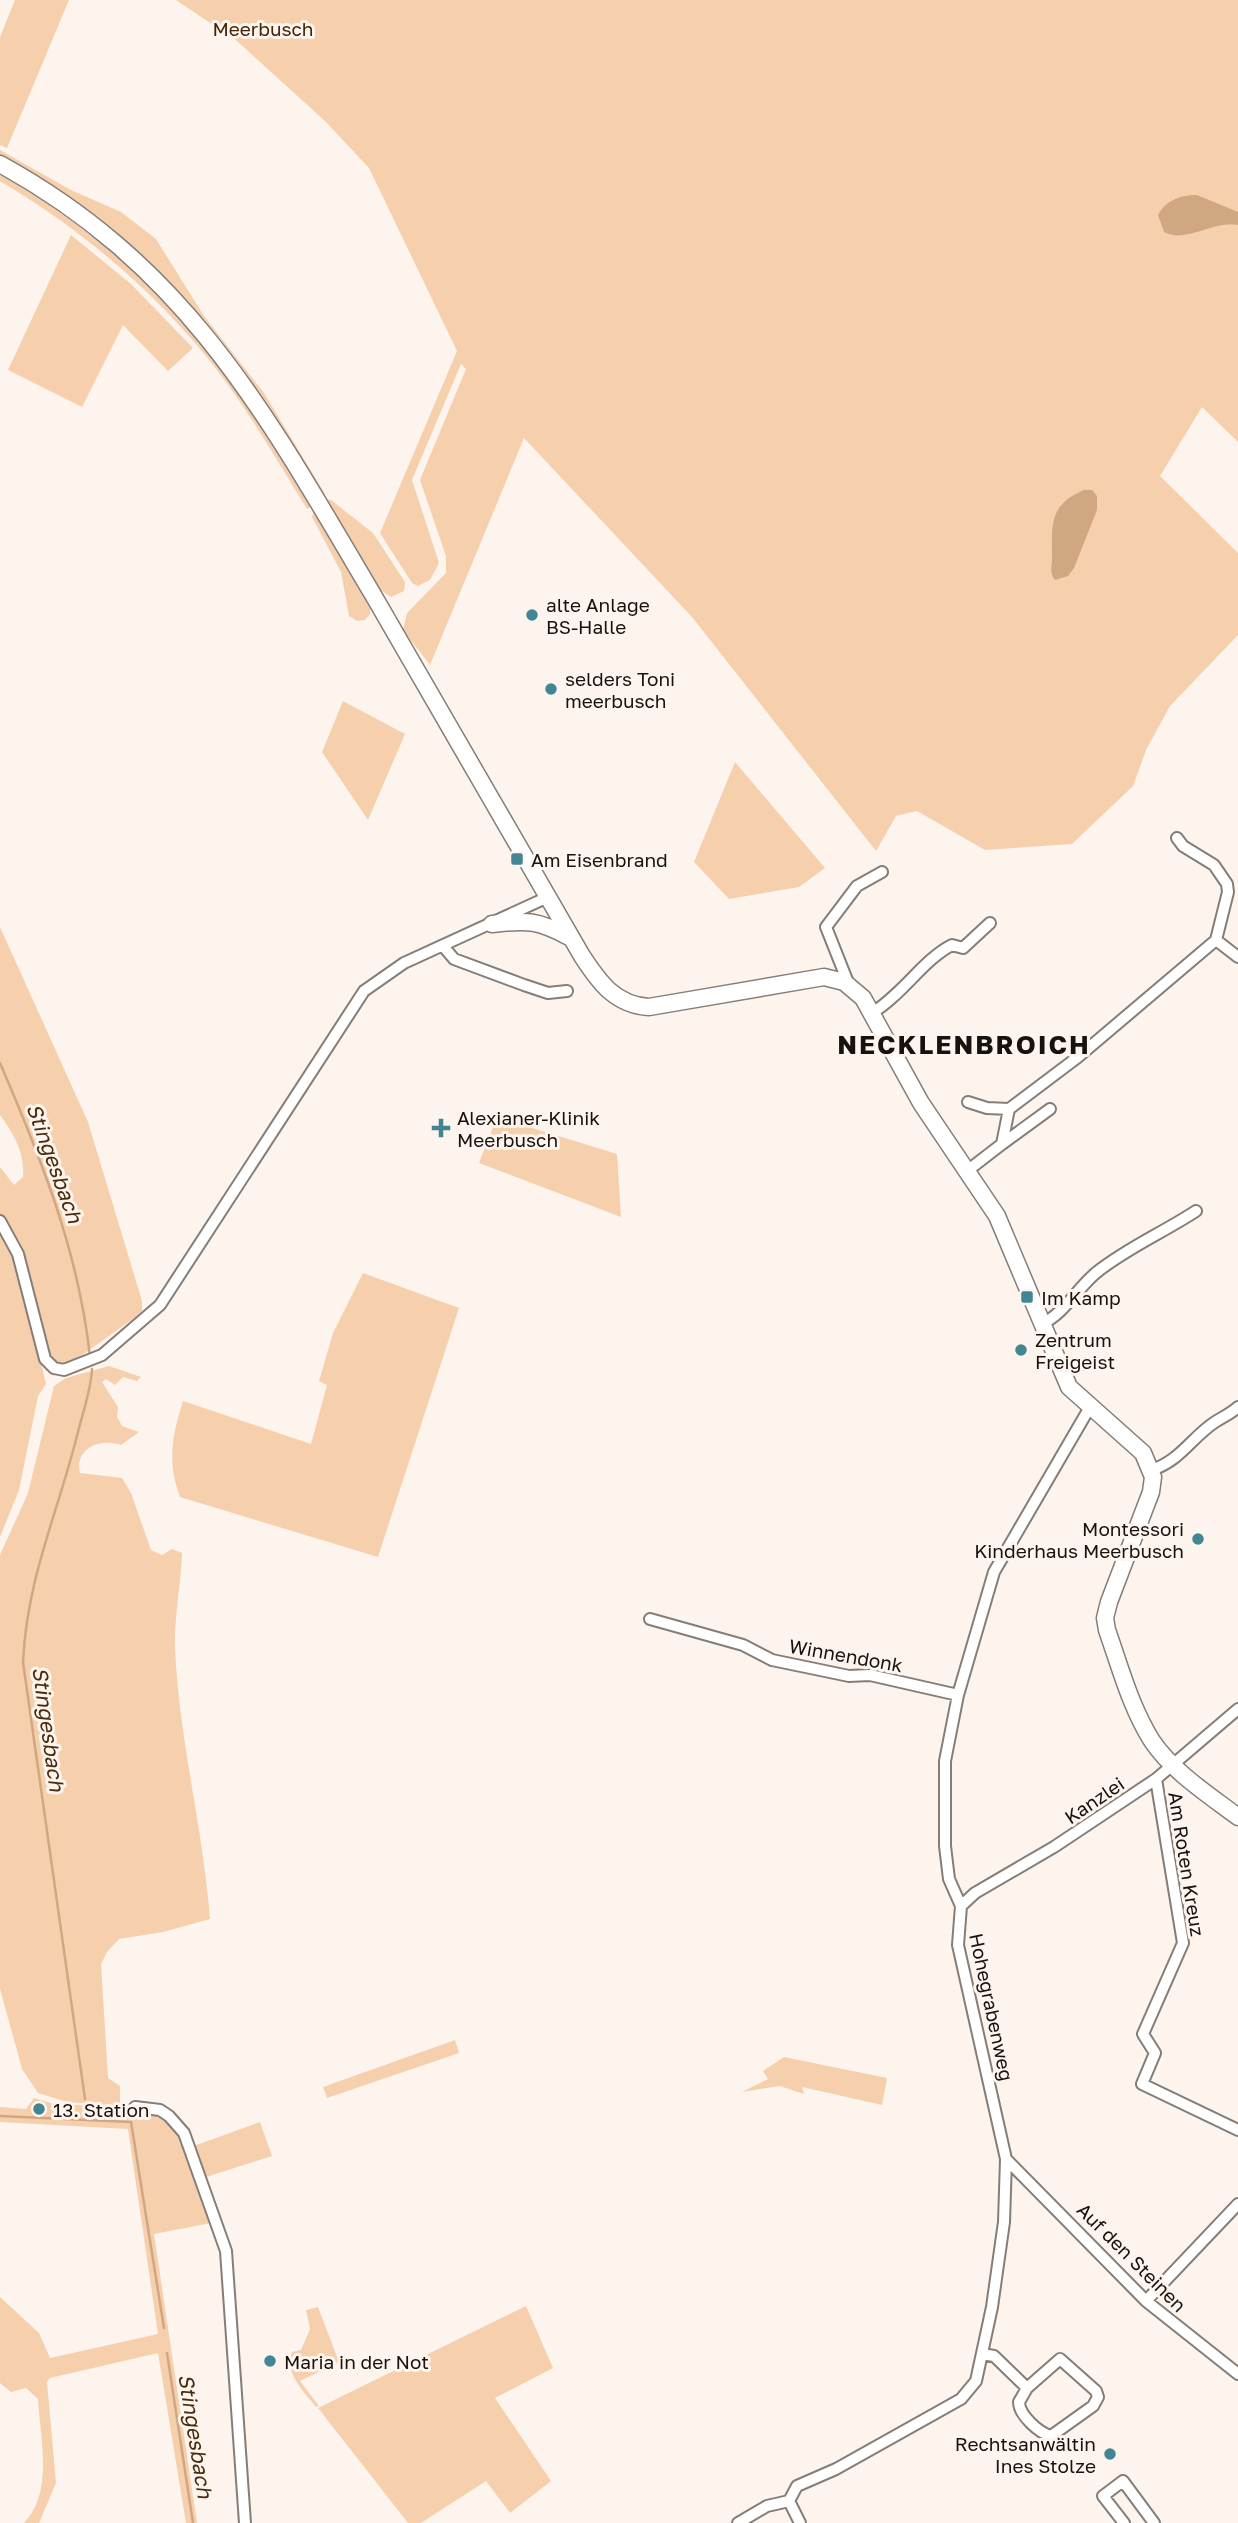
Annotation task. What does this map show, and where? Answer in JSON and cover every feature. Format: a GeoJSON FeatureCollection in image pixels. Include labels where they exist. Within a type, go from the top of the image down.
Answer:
{"type":"FeatureCollection","features":[{"type":"Feature","properties":{"kind":"main road"},"geometry":{"type":"LineString","coordinates":[[0,164],[57,199],[133,259],[187,312],[236,372],[278,435],[433,695],[571,938],[603,987],[623,1002],[640,1007],[818,977],[831,978],[849,985],[860,994],[928,1115],[1005,1232],[1069,1387],[1135,1443],[1151,1470],[1151,1492],[1109,1602],[1105,1624],[1141,1721],[1153,1741],[1174,1766],[1238,1817]]}},
{"type":"Feature","properties":{"kind":"main road"},"geometry":{"type":"LineString","coordinates":[[492,925],[531,920],[548,925],[571,938]]}},
{"type":"Feature","properties":{"kind":"street"},"geometry":{"type":"LineString","coordinates":[[1002,1144],[1009,1110],[1078,1057],[1216,940],[1228,892],[1227,884],[1214,865],[1183,846],[1177,838]]}},
{"type":"Feature","properties":{"kind":"street"},"geometry":{"type":"LineString","coordinates":[[849,985],[826,927],[851,892],[882,872]]}},
{"type":"Feature","properties":{"kind":"street"},"geometry":{"type":"LineString","coordinates":[[0,1222],[18,1254],[45,1359],[54,1368],[64,1370],[102,1355],[154,1312],[204,1241],[357,998],[389,971],[548,897]]}},
{"type":"Feature","properties":{"kind":"street"},"geometry":{"type":"LineString","coordinates":[[872,1013],[905,988],[941,950],[952,945],[963,948],[990,923]]}},
{"type":"Feature","properties":{"kind":"street"},"geometry":{"type":"LineString","coordinates":[[1216,940],[1238,957]]}},
{"type":"Feature","properties":{"kind":"street"},"geometry":{"type":"LineString","coordinates":[[443,946],[454,960],[548,993],[567,991]]}},
{"type":"Feature","properties":{"kind":"street"},"geometry":{"type":"LineString","coordinates":[[968,1102],[987,1108],[1009,1110]]}},
{"type":"Feature","properties":{"kind":"street"},"geometry":{"type":"LineString","coordinates":[[967,1171],[1050,1109]]}},
{"type":"Feature","properties":{"kind":"street"},"geometry":{"type":"LineString","coordinates":[[1042,1324],[1060,1313],[1085,1283],[1115,1258],[1196,1211]]}},
{"type":"Feature","properties":{"kind":"street","name":"Hohegrabenweg"},"geometry":{"type":"LineString","coordinates":[[738,2523],[767,2507],[789,2501],[797,2486],[836,2469],[961,2399],[976,2381],[1004,2222],[1006,2159],[958,1945],[961,1906],[949,1879],[943,1805],[945,1761],[958,1695],[994,1572],[1090,1407]]}},
{"type":"Feature","properties":{"kind":"street"},"geometry":{"type":"LineString","coordinates":[[1151,1470],[1171,1461],[1216,1421],[1226,1418],[1238,1407]]}},
{"type":"Feature","properties":{"kind":"street","name":"Winnendonk"},"geometry":{"type":"LineString","coordinates":[[650,1619],[743,1645],[772,1660],[849,1676],[870,1675],[958,1695]]}},
{"type":"Feature","properties":{"kind":"street","name":"Kanzlei"},"geometry":{"type":"LineString","coordinates":[[961,1906],[975,1893],[1054,1847],[1156,1779],[1238,1709]]}},
{"type":"Feature","properties":{"kind":"street","name":"Am Roten Kreuz"},"geometry":{"type":"LineString","coordinates":[[1156,1779],[1184,1943],[1143,2034],[1155,2053],[1142,2084],[1238,2130]]}},
{"type":"Feature","properties":{"kind":"street"},"geometry":{"type":"LineString","coordinates":[[135,2107],[160,2110],[184,2133],[226,2251],[245,2523]]}},
{"type":"Feature","properties":{"kind":"street","name":"Auf den Steinen"},"geometry":{"type":"LineString","coordinates":[[1006,2159],[1146,2301],[1238,2374]]}},
{"type":"Feature","properties":{"kind":"street"},"geometry":{"type":"LineString","coordinates":[[1146,2301],[1238,2204]]}},
{"type":"Feature","properties":{"kind":"street"},"geometry":{"type":"LineString","coordinates":[[982,2354],[994,2356],[1027,2388]]}},
{"type":"Feature","properties":{"kind":"street"},"geometry":{"type":"LineString","coordinates":[[1060,2359],[1096,2391],[1098,2397],[1093,2406],[1051,2436],[1045,2435],[1019,2408],[1020,2395],[1027,2388],[1060,2359]]}},
{"type":"Feature","properties":{"kind":"street"},"geometry":{"type":"LineString","coordinates":[[1124,2523],[1103,2496],[1123,2481],[1150,2522]]}},
{"type":"Feature","properties":{"kind":"street"},"geometry":{"type":"LineString","coordinates":[[789,2501],[800,2523]]}},
{"type":"Feature","properties":{"kind":"green space"},"geometry":{"type":"Polygon","coordinates":[[[15,0],[69,0],[7,148],[0,145],[0,37],[15,0]]]}},
{"type":"Feature","properties":{"kind":"green space","name":"Meerbusch"},"geometry":{"type":"Polygon","coordinates":[[[176,0],[1238,0],[1238,442],[1202,407],[1160,476],[1238,553],[1238,635],[1170,706],[1146,750],[1133,786],[1072,844],[985,850],[917,811],[896,816],[876,851],[692,617],[524,438],[430,665],[403,630],[407,613],[446,573],[446,556],[420,480],[466,369],[461,364],[412,480],[439,563],[430,580],[418,586],[412,583],[380,533],[457,351],[369,168],[326,122],[237,41],[176,0]]]}},
{"type":"Feature","properties":{"kind":"green space"},"geometry":{"type":"Polygon","coordinates":[[[0,150],[71,190],[121,212],[156,239],[204,316],[264,393],[325,494],[322,497],[249,377],[221,340],[173,286],[119,237],[61,194],[0,156],[0,150]]]}},
{"type":"Feature","properties":{"kind":"green space"},"geometry":{"type":"Polygon","coordinates":[[[0,173],[83,229],[133,271],[180,317],[233,381],[312,506],[307,509],[232,390],[173,318],[91,243],[0,181],[0,173]]]}},
{"type":"Feature","properties":{"kind":"green space"},"geometry":{"type":"Polygon","coordinates":[[[71,235],[131,284],[193,348],[168,371],[123,325],[82,407],[8,370],[71,235]]]}},
{"type":"Feature","properties":{"kind":"green space"},"geometry":{"type":"Polygon","coordinates":[[[324,499],[331,500],[373,533],[405,582],[404,591],[391,597],[379,589],[324,499]]]}},
{"type":"Feature","properties":{"kind":"green space"},"geometry":{"type":"Polygon","coordinates":[[[314,511],[370,608],[370,614],[365,620],[357,621],[349,616],[341,572],[312,517],[314,511]]]}},
{"type":"Feature","properties":{"kind":"green space"},"geometry":{"type":"Polygon","coordinates":[[[343,701],[405,734],[368,820],[322,752],[343,701]]]}},
{"type":"Feature","properties":{"kind":"green space"},"geometry":{"type":"Polygon","coordinates":[[[735,762],[825,868],[799,887],[729,899],[694,862],[735,762]]]}},
{"type":"Feature","properties":{"kind":"green space"},"geometry":{"type":"Polygon","coordinates":[[[0,927],[88,1122],[142,1301],[142,1311],[134,1318],[53,1376],[22,1253],[0,1214],[0,1167],[14,1185],[23,1177],[23,1168],[18,1144],[0,1115],[0,927]]]}},
{"type":"Feature","properties":{"kind":"green space"},"geometry":{"type":"Polygon","coordinates":[[[497,1117],[617,1154],[621,1217],[479,1163],[497,1117]]]}},
{"type":"Feature","properties":{"kind":"green space"},"geometry":{"type":"Polygon","coordinates":[[[0,1227],[8,1240],[19,1273],[46,1384],[38,1396],[19,1490],[0,1537],[0,1227]]]}},
{"type":"Feature","properties":{"kind":"green space"},"geometry":{"type":"Polygon","coordinates":[[[363,1273],[459,1308],[378,1557],[180,1497],[173,1472],[172,1449],[183,1401],[311,1444],[327,1385],[319,1381],[333,1333],[363,1273]]]}},
{"type":"Feature","properties":{"kind":"green space"},"geometry":{"type":"Polygon","coordinates":[[[109,1366],[141,1377],[137,1381],[123,1377],[115,1385],[106,1379],[102,1382],[118,1407],[117,1417],[122,1426],[139,1432],[121,1445],[98,1444],[85,1451],[79,1464],[80,1473],[122,1478],[131,1493],[151,1550],[162,1555],[172,1549],[182,1553],[175,1636],[177,1682],[210,1919],[163,1932],[119,1939],[107,1952],[101,1964],[108,2078],[120,2086],[120,2106],[67,2102],[38,2093],[22,2069],[0,1989],[0,1555],[28,1493],[54,1386],[66,1378],[109,1366]]]}},
{"type":"Feature","properties":{"kind":"green space"},"geometry":{"type":"Polygon","coordinates":[[[455,2040],[459,2053],[327,2098],[323,2087],[455,2040]]]}},
{"type":"Feature","properties":{"kind":"green space"},"geometry":{"type":"Polygon","coordinates":[[[784,2057],[887,2078],[882,2105],[802,2087],[804,2094],[780,2086],[742,2092],[768,2079],[763,2071],[784,2057]]]}},
{"type":"Feature","properties":{"kind":"green space"},"geometry":{"type":"Polygon","coordinates":[[[34,2098],[54,2104],[149,2108],[178,2126],[216,2222],[154,2234],[197,2523],[186,2523],[158,2353],[50,2378],[47,2382],[56,2483],[39,2523],[24,2523],[39,2496],[42,2480],[38,2399],[26,2388],[11,2392],[0,2383],[0,2297],[39,2333],[50,2358],[158,2334],[128,2129],[0,2122],[0,2107],[26,2109],[34,2098]]]}},
{"type":"Feature","properties":{"kind":"green space"},"geometry":{"type":"Polygon","coordinates":[[[260,2122],[272,2156],[203,2178],[191,2147],[260,2122]]]}},
{"type":"Feature","properties":{"kind":"green space"},"geometry":{"type":"Polygon","coordinates":[[[526,2306],[553,2368],[495,2398],[551,2481],[510,2513],[486,2481],[421,2523],[408,2523],[318,2408],[526,2306]]]}},
{"type":"Feature","properties":{"kind":"green space"},"geometry":{"type":"Polygon","coordinates":[[[318,2307],[339,2362],[300,2381],[319,2406],[316,2407],[296,2382],[290,2360],[292,2352],[301,2350],[310,2329],[306,2310],[318,2307]]]}},
{"type":"Feature","properties":{"kind":"shaded area"},"geometry":{"type":"Polygon","coordinates":[[[1197,195],[1238,212],[1238,225],[1229,224],[1182,235],[1164,232],[1158,215],[1161,210],[1175,199],[1197,195]]]}},
{"type":"Feature","properties":{"kind":"shaded area"},"geometry":{"type":"Polygon","coordinates":[[[1084,490],[1092,490],[1097,496],[1097,510],[1074,568],[1068,576],[1055,580],[1051,570],[1054,518],[1064,502],[1084,490]]]}},
{"type":"Feature","properties":{"kind":"waterway","name":"Stingesbach"},"geometry":{"type":"LineString","coordinates":[[0,1063],[44,1170],[68,1243],[85,1318],[90,1357]]}},
{"type":"Feature","properties":{"kind":"waterway","name":"Stingesbach"},"geometry":{"type":"LineString","coordinates":[[85,2099],[23,1662],[30,1602],[70,1462],[92,1369]]}},
{"type":"Feature","properties":{"kind":"waterway","name":"Stingesbach"},"geometry":{"type":"LineString","coordinates":[[87,2113],[88,2120]]}},
{"type":"Feature","properties":{"kind":"waterway","name":"Stingesbach"},"geometry":{"type":"LineString","coordinates":[[0,2116],[131,2122],[164,2328]]}},
{"type":"Feature","properties":{"kind":"waterway","name":"Stingesbach"},"geometry":{"type":"LineString","coordinates":[[167,2353],[193,2523]]}},
{"type":"Feature","properties":{"kind":"place","name":"alte Anlage BS-Halle"},"geometry":{"type":"Point","coordinates":[532,615]}},
{"type":"Feature","properties":{"kind":"place","name":"selders Toni meerbusch"},"geometry":{"type":"Point","coordinates":[551,689]}},
{"type":"Feature","properties":{"kind":"place","name":"Am Eisenbrand"},"geometry":{"type":"Point","coordinates":[517,859]}},
{"type":"Feature","properties":{"kind":"place","name":"Alexianer-Klinik Meerbusch"},"geometry":{"type":"Point","coordinates":[441,1128]}},
{"type":"Feature","properties":{"kind":"place","name":"Im Kamp"},"geometry":{"type":"Point","coordinates":[1027,1297]}},
{"type":"Feature","properties":{"kind":"place","name":"Zentrum Freigeist"},"geometry":{"type":"Point","coordinates":[1021,1350]}},
{"type":"Feature","properties":{"kind":"place","name":"Montessori Kinderhaus Meerbusch"},"geometry":{"type":"Point","coordinates":[1198,1539]}},
{"type":"Feature","properties":{"kind":"place","name":"13. Station"},"geometry":{"type":"Point","coordinates":[39,2109]}},
{"type":"Feature","properties":{"kind":"place","name":"Maria in der Not"},"geometry":{"type":"Point","coordinates":[270,2361]}},
{"type":"Feature","properties":{"kind":"place","name":"Rechtsanwältin Ines Stolze"},"geometry":{"type":"Point","coordinates":[1110,2454]}},
{"type":"Feature","properties":{"kind":"district","name":"NECKLENBROICH"},"geometry":{"type":"Point","coordinates":[964,1044]}}]}
